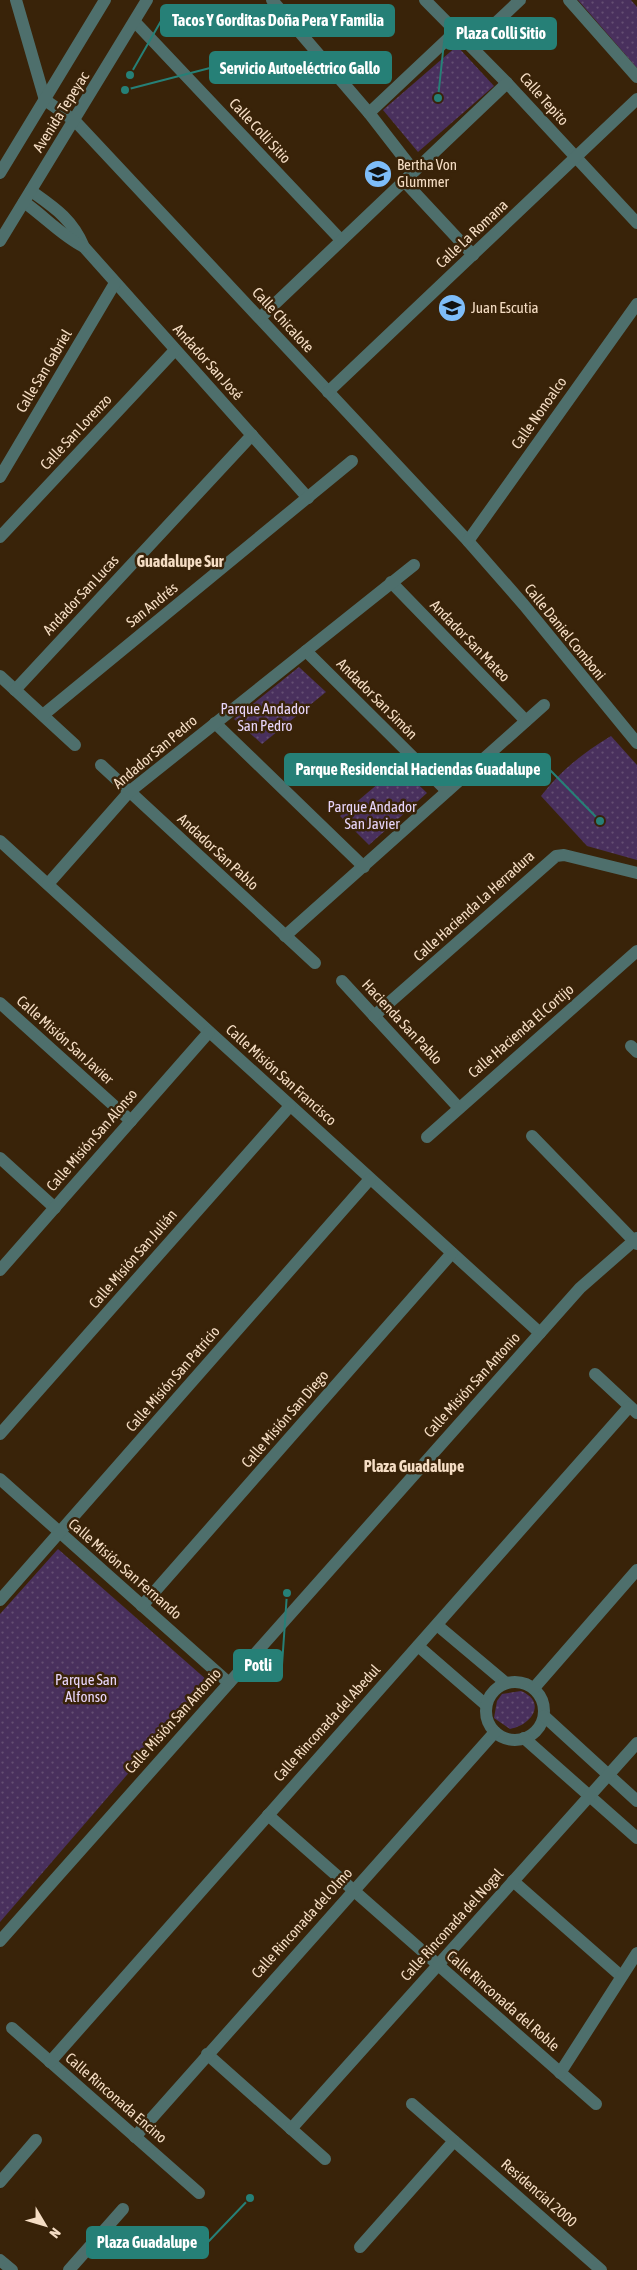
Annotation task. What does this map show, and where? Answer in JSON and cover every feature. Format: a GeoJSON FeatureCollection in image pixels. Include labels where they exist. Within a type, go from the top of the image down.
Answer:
{"type":"FeatureCollection","features":[{"type":"Feature","properties":{"kind":"street"},"geometry":{"type":"LineString","coordinates":[[16,0],[45,100]]}},
{"type":"Feature","properties":{"kind":"street","name":"Avenida Tepeyac"},"geometry":{"type":"LineString","coordinates":[[0,174],[105,0]]}},
{"type":"Feature","properties":{"kind":"street","name":"Avenida Tepeyac"},"geometry":{"type":"LineString","coordinates":[[0,241],[147,0]]}},
{"type":"Feature","properties":{"kind":"street"},"geometry":{"type":"LineString","coordinates":[[272,0],[369,113],[414,171]]}},
{"type":"Feature","properties":{"kind":"street","name":"Calle Tepito"},"geometry":{"type":"LineString","coordinates":[[425,0],[455,32],[508,82],[637,223]]}},
{"type":"Feature","properties":{"kind":"street"},"geometry":{"type":"LineString","coordinates":[[471,46],[520,0]]}},
{"type":"Feature","properties":{"kind":"street"},"geometry":{"type":"LineString","coordinates":[[569,0],[637,77]]}},
{"type":"Feature","properties":{"kind":"street","name":"Calle Colli Sitio"},"geometry":{"type":"LineString","coordinates":[[135,22],[341,240]]}},
{"type":"Feature","properties":{"kind":"street"},"geometry":{"type":"LineString","coordinates":[[369,113],[455,32]]}},
{"type":"Feature","properties":{"kind":"street"},"geometry":{"type":"LineString","coordinates":[[260,318],[508,82]]}},
{"type":"Feature","properties":{"kind":"street","name":"Calle La Romana"},"geometry":{"type":"LineString","coordinates":[[328,392],[637,99]]}},
{"type":"Feature","properties":{"kind":"street","name":"Calle Chicalote"},"geometry":{"type":"LineString","coordinates":[[45,100],[75,120],[468,541]]}},
{"type":"Feature","properties":{"kind":"street"},"geometry":{"type":"LineString","coordinates":[[404,181],[474,255]]}},
{"type":"Feature","properties":{"kind":"street","name":"Andador San José"},"geometry":{"type":"LineString","coordinates":[[27,197],[48,203],[76,229],[84,247],[115,283],[308,498]]}},
{"type":"Feature","properties":{"kind":"street","name":"Calle San Gabriel"},"geometry":{"type":"LineString","coordinates":[[0,477],[115,283]]}},
{"type":"Feature","properties":{"kind":"street","name":"Calle Nonoalco"},"geometry":{"type":"LineString","coordinates":[[468,541],[637,304]]}},
{"type":"Feature","properties":{"kind":"street","name":"Calle San Lorenzo"},"geometry":{"type":"LineString","coordinates":[[0,537],[175,350]]}},
{"type":"Feature","properties":{"kind":"street","name":"Andador San Lucas"},"geometry":{"type":"LineString","coordinates":[[15,690],[252,435]]}},
{"type":"Feature","properties":{"kind":"street","name":"San Andrés"},"geometry":{"type":"LineString","coordinates":[[43,716],[352,461]]}},
{"type":"Feature","properties":{"kind":"street","name":"Calle Daniel Comboni"},"geometry":{"type":"LineString","coordinates":[[468,541],[524,605],[637,743]]}},
{"type":"Feature","properties":{"kind":"street","name":"Andador San Pedro"},"geometry":{"type":"LineString","coordinates":[[48,884],[129,792],[414,565]]}},
{"type":"Feature","properties":{"kind":"street","name":"Andador San Mateo"},"geometry":{"type":"LineString","coordinates":[[391,582],[526,721]]}},
{"type":"Feature","properties":{"kind":"street","name":"Andador San Simón"},"geometry":{"type":"LineString","coordinates":[[306,651],[447,791]]}},
{"type":"Feature","properties":{"kind":"street"},"geometry":{"type":"LineString","coordinates":[[0,676],[76,745]]}},
{"type":"Feature","properties":{"kind":"street"},"geometry":{"type":"LineString","coordinates":[[285,936],[544,705]]}},
{"type":"Feature","properties":{"kind":"street"},"geometry":{"type":"LineString","coordinates":[[215,723],[364,867]]}},
{"type":"Feature","properties":{"kind":"street","name":"Andador San Pablo"},"geometry":{"type":"LineString","coordinates":[[101,765],[315,963]]}},
{"type":"Feature","properties":{"kind":"street","name":"Calle Misión San Francisco"},"geometry":{"type":"LineString","coordinates":[[0,841],[540,1333]]}},
{"type":"Feature","properties":{"kind":"street","name":"Calle Hacienda La Herradura"},"geometry":{"type":"LineString","coordinates":[[374,1016],[556,856],[564,855],[637,873]]}},
{"type":"Feature","properties":{"kind":"street","name":"Calle Hacienda El Cortijo"},"geometry":{"type":"LineString","coordinates":[[427,1137],[637,951]]}},
{"type":"Feature","properties":{"kind":"street","name":"Hacienda San Pablo"},"geometry":{"type":"LineString","coordinates":[[342,981],[459,1108]]}},
{"type":"Feature","properties":{"kind":"street","name":"Calle Misión San Javier"},"geometry":{"type":"LineString","coordinates":[[0,1003],[131,1121]]}},
{"type":"Feature","properties":{"kind":"street","name":"Calle Misión San Alonso"},"geometry":{"type":"LineString","coordinates":[[0,1270],[209,1032]]}},
{"type":"Feature","properties":{"kind":"street","name":"Calle Misión San Julián"},"geometry":{"type":"LineString","coordinates":[[0,1434],[290,1106]]}},
{"type":"Feature","properties":{"kind":"street"},"geometry":{"type":"LineString","coordinates":[[532,1136],[636,1241]]}},
{"type":"Feature","properties":{"kind":"street"},"geometry":{"type":"LineString","coordinates":[[0,1158],[55,1208]]}},
{"type":"Feature","properties":{"kind":"street","name":"Calle Misión San Patricio"},"geometry":{"type":"LineString","coordinates":[[0,1600],[370,1179]]}},
{"type":"Feature","properties":{"kind":"street","name":"Calle Misión San Antonio"},"geometry":{"type":"LineString","coordinates":[[0,1941],[580,1288],[636,1241]]}},
{"type":"Feature","properties":{"kind":"street","name":"Calle Misión San Diego"},"geometry":{"type":"LineString","coordinates":[[142,1606],[452,1253]]}},
{"type":"Feature","properties":{"kind":"street"},"geometry":{"type":"LineString","coordinates":[[595,1374],[633,1410]]}},
{"type":"Feature","properties":{"kind":"street","name":"Calle Rinconada del Abedul"},"geometry":{"type":"LineString","coordinates":[[50,2062],[418,1646],[633,1410]]}},
{"type":"Feature","properties":{"kind":"street","name":"Calle Misión San Fernando"},"geometry":{"type":"LineString","coordinates":[[0,1479],[229,1683]]}},
{"type":"Feature","properties":{"kind":"street"},"geometry":{"type":"LineString","coordinates":[[534,1688],[637,1570]]}},
{"type":"Feature","properties":{"kind":"street"},"geometry":{"type":"LineString","coordinates":[[437,1625],[506,1683]]}},
{"type":"Feature","properties":{"kind":"street"},"geometry":{"type":"LineString","coordinates":[[418,1646],[486,1705]]}},
{"type":"Feature","properties":{"kind":"street"},"geometry":{"type":"LineString","coordinates":[[516,1682],[534,1688],[541,1696],[544,1716],[540,1726],[524,1738],[514,1740],[504,1738],[495,1732],[486,1715],[486,1705],[490,1696],[497,1688],[506,1683],[516,1682]]}},
{"type":"Feature","properties":{"kind":"street"},"geometry":{"type":"LineString","coordinates":[[544,1716],[637,1801]]}},
{"type":"Feature","properties":{"kind":"street","name":"Calle Rinconada del Olmo"},"geometry":{"type":"LineString","coordinates":[[135,2137],[495,1732]]}},
{"type":"Feature","properties":{"kind":"street"},"geometry":{"type":"LineString","coordinates":[[524,1738],[637,1838]]}},
{"type":"Feature","properties":{"kind":"street","name":"Calle Rinconada del Nogal"},"geometry":{"type":"LineString","coordinates":[[291,2129],[637,1743]]}},
{"type":"Feature","properties":{"kind":"street","name":"Calle Rinconada del Roble"},"geometry":{"type":"LineString","coordinates":[[268,1815],[596,2104]]}},
{"type":"Feature","properties":{"kind":"street"},"geometry":{"type":"LineString","coordinates":[[513,1881],[621,1976]]}},
{"type":"Feature","properties":{"kind":"street"},"geometry":{"type":"LineString","coordinates":[[560,2073],[637,1953]]}},
{"type":"Feature","properties":{"kind":"street","name":"Calle Rinconada Encino"},"geometry":{"type":"LineString","coordinates":[[12,2028],[199,2193]]}},
{"type":"Feature","properties":{"kind":"street"},"geometry":{"type":"LineString","coordinates":[[207,2054],[326,2159]]}},
{"type":"Feature","properties":{"kind":"street","name":"Residencial 2000"},"geometry":{"type":"LineString","coordinates":[[412,2104],[602,2270]]}},
{"type":"Feature","properties":{"kind":"street"},"geometry":{"type":"LineString","coordinates":[[0,2182],[36,2140]]}},
{"type":"Feature","properties":{"kind":"street"},"geometry":{"type":"LineString","coordinates":[[360,2247],[454,2141]]}},
{"type":"Feature","properties":{"kind":"street"},"geometry":{"type":"LineString","coordinates":[[69,2270],[123,2209]]}},
{"type":"Feature","properties":{"kind":"green space"},"geometry":{"type":"Polygon","coordinates":[[[578,0],[631,0],[637,7],[637,68],[578,0]]]}},
{"type":"Feature","properties":{"kind":"green space"},"geometry":{"type":"Polygon","coordinates":[[[457,46],[494,86],[418,152],[383,110],[457,46]]]}},
{"type":"Feature","properties":{"kind":"green space","name":"Parque Andador San Pedro"},"geometry":{"type":"Polygon","coordinates":[[[299,667],[326,692],[262,744],[234,719],[299,667]]]}},
{"type":"Feature","properties":{"kind":"green space"},"geometry":{"type":"Polygon","coordinates":[[[611,736],[637,765],[637,860],[587,846],[541,796],[556,778],[573,763],[611,736]]]}},
{"type":"Feature","properties":{"kind":"green space","name":"Parque Andador San Javier"},"geometry":{"type":"Polygon","coordinates":[[[399,766],[427,793],[369,845],[340,816],[399,766]]]}},
{"type":"Feature","properties":{"kind":"green space","name":"Parque San Alfonso"},"geometry":{"type":"Polygon","coordinates":[[[58,1549],[208,1681],[0,1922],[0,1614],[58,1549]]]}},
{"type":"Feature","properties":{"kind":"green space"},"geometry":{"type":"Polygon","coordinates":[[[521,1691],[533,1701],[534,1713],[525,1723],[510,1729],[494,1718],[497,1701],[502,1694],[521,1691]]]}},
{"type":"Feature","properties":{"kind":"place","name":"Tacos Y Gorditas Doña Pera Y Familia"},"geometry":{"type":"Point","coordinates":[130,75]}},
{"type":"Feature","properties":{"kind":"place","name":"Servicio Autoeléctrico Gallo"},"geometry":{"type":"Point","coordinates":[125,90]}},
{"type":"Feature","properties":{"kind":"place","name":"Plaza Colli Sitio"},"geometry":{"type":"Point","coordinates":[438,98]}},
{"type":"Feature","properties":{"kind":"place","name":"Bertha Von Glummer"},"geometry":{"type":"Point","coordinates":[378,174]}},
{"type":"Feature","properties":{"kind":"place","name":"Juan Escutia"},"geometry":{"type":"Point","coordinates":[452,308]}},
{"type":"Feature","properties":{"kind":"place","name":"Parque Residencial Haciendas Guadalupe"},"geometry":{"type":"Point","coordinates":[600,821]}},
{"type":"Feature","properties":{"kind":"place","name":"Potli"},"geometry":{"type":"Point","coordinates":[287,1593]}},
{"type":"Feature","properties":{"kind":"place","name":"Plaza Guadalupe"},"geometry":{"type":"Point","coordinates":[250,2198]}},
{"type":"Feature","properties":{"kind":"district","name":"Guadalupe Sur"},"geometry":{"type":"Point","coordinates":[180,561]}},
{"type":"Feature","properties":{"kind":"district","name":"Plaza Guadalupe"},"geometry":{"type":"Point","coordinates":[414,1466]}}]}
